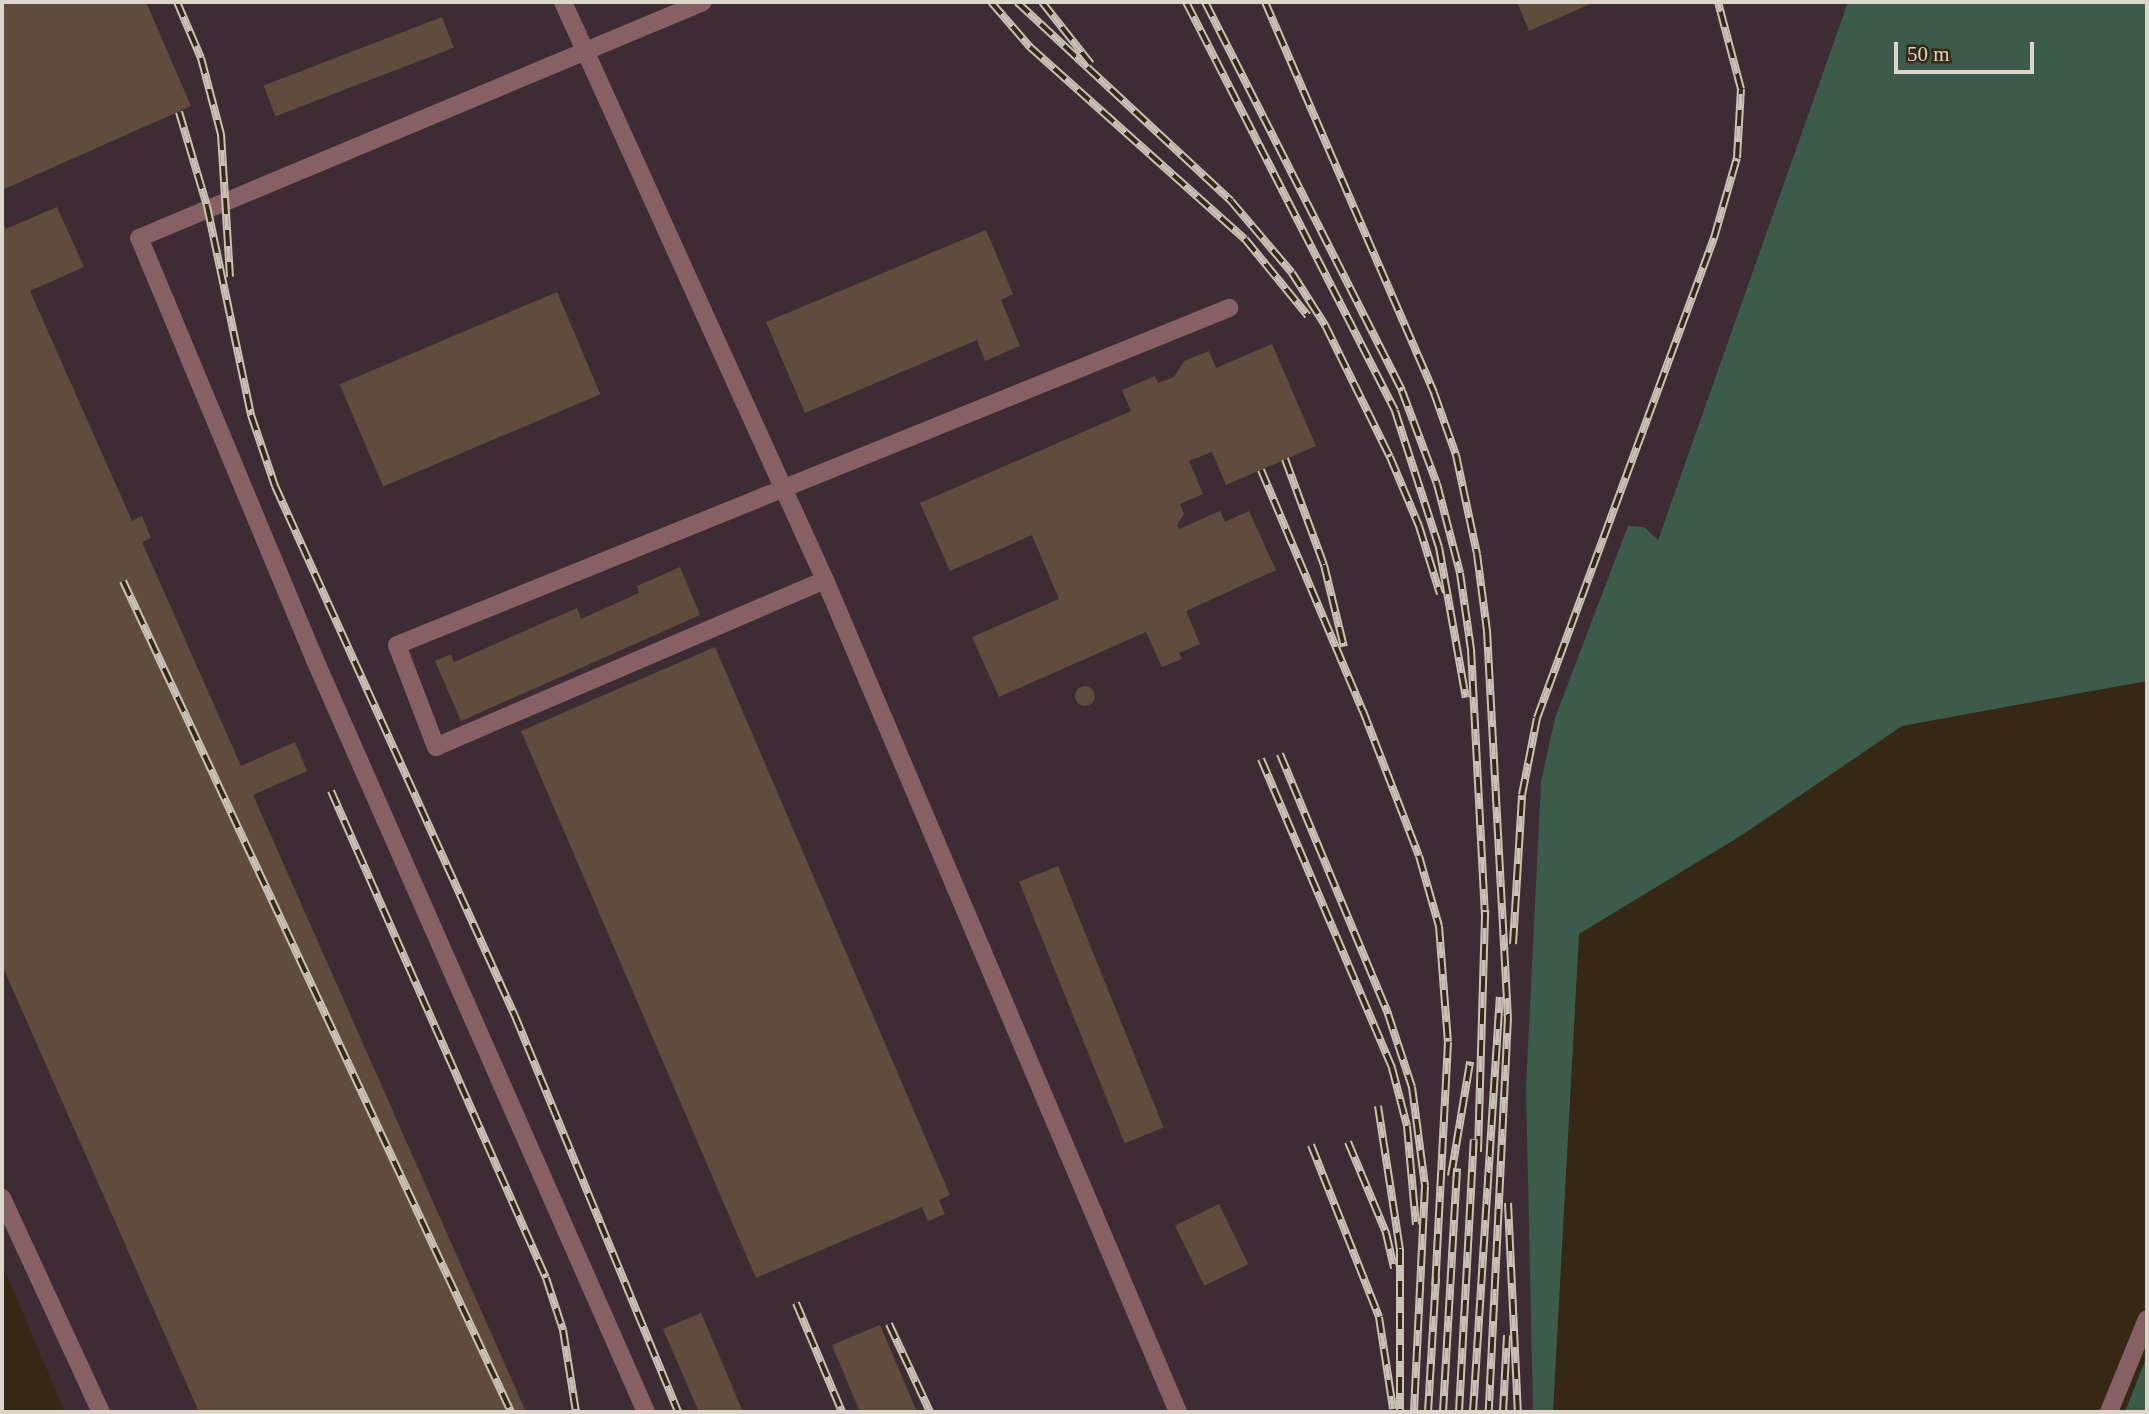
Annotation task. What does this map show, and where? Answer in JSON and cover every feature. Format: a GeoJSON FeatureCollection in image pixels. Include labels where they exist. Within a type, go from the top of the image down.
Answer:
{"type":"FeatureCollection","features":[{"type":"Feature","properties":{"kind":"street"},"geometry":{"type":"LineString","coordinates":[[563,2],[780,487],[825,580],[1178,1412]]}},
{"type":"Feature","properties":{"kind":"street"},"geometry":{"type":"LineString","coordinates":[[646,1412],[321,672],[172,326],[139,238],[703,2]]}},
{"type":"Feature","properties":{"kind":"street"},"geometry":{"type":"LineString","coordinates":[[825,580],[436,747],[397,645],[780,487],[1229,307]]}},
{"type":"Feature","properties":{"kind":"street"},"geometry":{"type":"LineString","coordinates":[[2,1198],[101,1412]]}},
{"type":"Feature","properties":{"kind":"street"},"geometry":{"type":"LineString","coordinates":[[2109,1412],[2147,1319]]}},
{"type":"Feature","properties":{"kind":"shaded area"},"geometry":{"type":"Polygon","coordinates":[[[2,2],[1848,2],[1590,732],[1553,1412],[65,1412],[2,1264],[2,2]]]}},
{"type":"Feature","properties":{"kind":"green space"},"geometry":{"type":"Polygon","coordinates":[[[1848,2],[2147,2],[2147,681],[1902,726],[1742,835],[1579,934],[1553,1412],[1533,1412],[1526,1088],[1541,782],[1555,718],[1628,526],[1644,527],[1658,540],[1848,2]]]}},
{"type":"Feature","properties":{"kind":"green space"},"geometry":{"type":"Polygon","coordinates":[[[2147,1356],[2147,1412],[2125,1412],[2147,1356]]]}},
{"type":"Feature","properties":{"kind":"building"},"geometry":{"type":"Polygon","coordinates":[[[2,2],[146,2],[191,106],[2,190],[2,2]]]}},
{"type":"Feature","properties":{"kind":"building"},"geometry":{"type":"Polygon","coordinates":[[[1517,2],[1595,2],[1529,31],[1517,2]]]}},
{"type":"Feature","properties":{"kind":"building"},"geometry":{"type":"Polygon","coordinates":[[[442,17],[454,48],[276,116],[264,85],[442,17]]]}},
{"type":"Feature","properties":{"kind":"building"},"geometry":{"type":"Polygon","coordinates":[[[57,207],[84,267],[30,291],[132,521],[142,516],[151,538],[142,542],[241,766],[295,742],[307,771],[253,795],[526,1412],[199,1412],[2,965],[2,220],[6,229],[57,207]]]}},
{"type":"Feature","properties":{"kind":"building"},"geometry":{"type":"Polygon","coordinates":[[[986,230],[1013,294],[1001,300],[1020,346],[985,361],[977,340],[805,413],[766,322],[986,230]]]}},
{"type":"Feature","properties":{"kind":"building"},"geometry":{"type":"Polygon","coordinates":[[[557,292],[600,394],[383,486],[340,384],[557,292]]]}},
{"type":"Feature","properties":{"kind":"building"},"geometry":{"type":"Polygon","coordinates":[[[1272,344],[1316,446],[1226,485],[1212,452],[1189,461],[1203,494],[1180,504],[1184,514],[1177,525],[1179,529],[1220,511],[1225,522],[1249,511],[1276,570],[1186,611],[1200,644],[1179,653],[1182,659],[1162,667],[1146,632],[999,697],[972,637],[1059,599],[1032,535],[950,571],[920,503],[1131,411],[1122,390],[1155,376],[1158,383],[1174,377],[1184,361],[1209,351],[1216,368],[1272,344]]]}},
{"type":"Feature","properties":{"kind":"building"},"geometry":{"type":"Polygon","coordinates":[[[680,567],[700,615],[461,721],[435,661],[451,654],[454,662],[577,608],[581,619],[639,593],[637,586],[680,567]]]}},
{"type":"Feature","properties":{"kind":"building"},"geometry":{"type":"Polygon","coordinates":[[[715,647],[950,1195],[939,1200],[945,1214],[928,1221],[922,1207],[756,1278],[521,731],[715,647]]]}},
{"type":"Feature","properties":{"kind":"building"},"geometry":{"type":"Polygon","coordinates":[[[1085,686],[1092,689],[1095,696],[1092,703],[1085,706],[1078,703],[1075,696],[1078,689],[1085,686]]]}},
{"type":"Feature","properties":{"kind":"building"},"geometry":{"type":"Polygon","coordinates":[[[1058,866],[1164,1127],[1125,1143],[1019,882],[1058,866]]]}},
{"type":"Feature","properties":{"kind":"building"},"geometry":{"type":"Polygon","coordinates":[[[1219,1204],[1248,1264],[1204,1286],[1175,1225],[1219,1204]]]}},
{"type":"Feature","properties":{"kind":"building"},"geometry":{"type":"Polygon","coordinates":[[[701,1313],[743,1412],[699,1412],[663,1329],[701,1313]]]}},
{"type":"Feature","properties":{"kind":"building"},"geometry":{"type":"Polygon","coordinates":[[[880,1325],[917,1412],[860,1412],[832,1345],[880,1325]]]}},
{"type":"Feature","properties":{"kind":"railway"},"geometry":{"type":"LineString","coordinates":[[177,2],[201,58],[221,134],[230,277]]}},
{"type":"Feature","properties":{"kind":"railway"},"geometry":{"type":"LineString","coordinates":[[991,2],[1030,47],[1245,239],[1308,316]]}},
{"type":"Feature","properties":{"kind":"railway"},"geometry":{"type":"LineString","coordinates":[[1017,2],[1231,201],[1292,273],[1325,325],[1390,457],[1419,526],[1440,594]]}},
{"type":"Feature","properties":{"kind":"railway"},"geometry":{"type":"LineString","coordinates":[[1042,2],[1091,64]]}},
{"type":"Feature","properties":{"kind":"railway"},"geometry":{"type":"LineString","coordinates":[[1186,2],[1395,411],[1439,547],[1466,698]]}},
{"type":"Feature","properties":{"kind":"railway"},"geometry":{"type":"LineString","coordinates":[[1205,2],[1402,391],[1437,484],[1460,573],[1471,649],[1485,919]]}},
{"type":"Feature","properties":{"kind":"railway"},"geometry":{"type":"LineString","coordinates":[[1265,2],[1434,393],[1456,455],[1477,554],[1487,631],[1508,1017],[1489,1412]]}},
{"type":"Feature","properties":{"kind":"railway"},"geometry":{"type":"LineString","coordinates":[[1513,944],[1522,795],[1537,718],[1714,238],[1737,158],[1741,89],[1718,2]]}},
{"type":"Feature","properties":{"kind":"railway"},"geometry":{"type":"LineString","coordinates":[[179,112],[207,206],[251,415],[275,486],[515,1016],[678,1412]]}},
{"type":"Feature","properties":{"kind":"railway"},"geometry":{"type":"LineString","coordinates":[[1285,459],[1324,565],[1344,647]]}},
{"type":"Feature","properties":{"kind":"railway"},"geometry":{"type":"LineString","coordinates":[[1261,470],[1363,711],[1419,856],[1439,926],[1448,1042],[1435,1286]]}},
{"type":"Feature","properties":{"kind":"railway"},"geometry":{"type":"LineString","coordinates":[[123,581],[511,1412]]}},
{"type":"Feature","properties":{"kind":"railway"},"geometry":{"type":"LineString","coordinates":[[1280,754],[1388,1014],[1412,1087],[1425,1186],[1414,1412]]}},
{"type":"Feature","properties":{"kind":"railway"},"geometry":{"type":"LineString","coordinates":[[1261,759],[1392,1068],[1407,1126],[1416,1225]]}},
{"type":"Feature","properties":{"kind":"railway"},"geometry":{"type":"LineString","coordinates":[[331,791],[546,1278],[563,1330],[576,1412]]}},
{"type":"Feature","properties":{"kind":"railway"},"geometry":{"type":"LineString","coordinates":[[1478,1152],[1485,910]]}},
{"type":"Feature","properties":{"kind":"railway"},"geometry":{"type":"LineString","coordinates":[[1473,1412],[1500,997]]}},
{"type":"Feature","properties":{"kind":"railway"},"geometry":{"type":"LineString","coordinates":[[1451,1176],[1470,1062]]}},
{"type":"Feature","properties":{"kind":"railway"},"geometry":{"type":"LineString","coordinates":[[1378,1106],[1400,1249],[1400,1412]]}},
{"type":"Feature","properties":{"kind":"railway"},"geometry":{"type":"LineString","coordinates":[[1459,1412],[1474,1139]]}},
{"type":"Feature","properties":{"kind":"railway"},"geometry":{"type":"LineString","coordinates":[[1348,1142],[1386,1233],[1394,1268]]}},
{"type":"Feature","properties":{"kind":"railway"},"geometry":{"type":"LineString","coordinates":[[1311,1145],[1379,1317],[1393,1409]]}},
{"type":"Feature","properties":{"kind":"railway"},"geometry":{"type":"LineString","coordinates":[[1443,1412],[1457,1168]]}},
{"type":"Feature","properties":{"kind":"railway"},"geometry":{"type":"LineString","coordinates":[[1508,1203],[1518,1412]]}},
{"type":"Feature","properties":{"kind":"railway"},"geometry":{"type":"LineString","coordinates":[[1428,1412],[1436,1277]]}},
{"type":"Feature","properties":{"kind":"railway"},"geometry":{"type":"LineString","coordinates":[[796,1303],[842,1412]]}},
{"type":"Feature","properties":{"kind":"railway"},"geometry":{"type":"LineString","coordinates":[[889,1324],[930,1412]]}},
{"type":"Feature","properties":{"kind":"railway"},"geometry":{"type":"LineString","coordinates":[[1503,1412],[1507,1335]]}}]}
